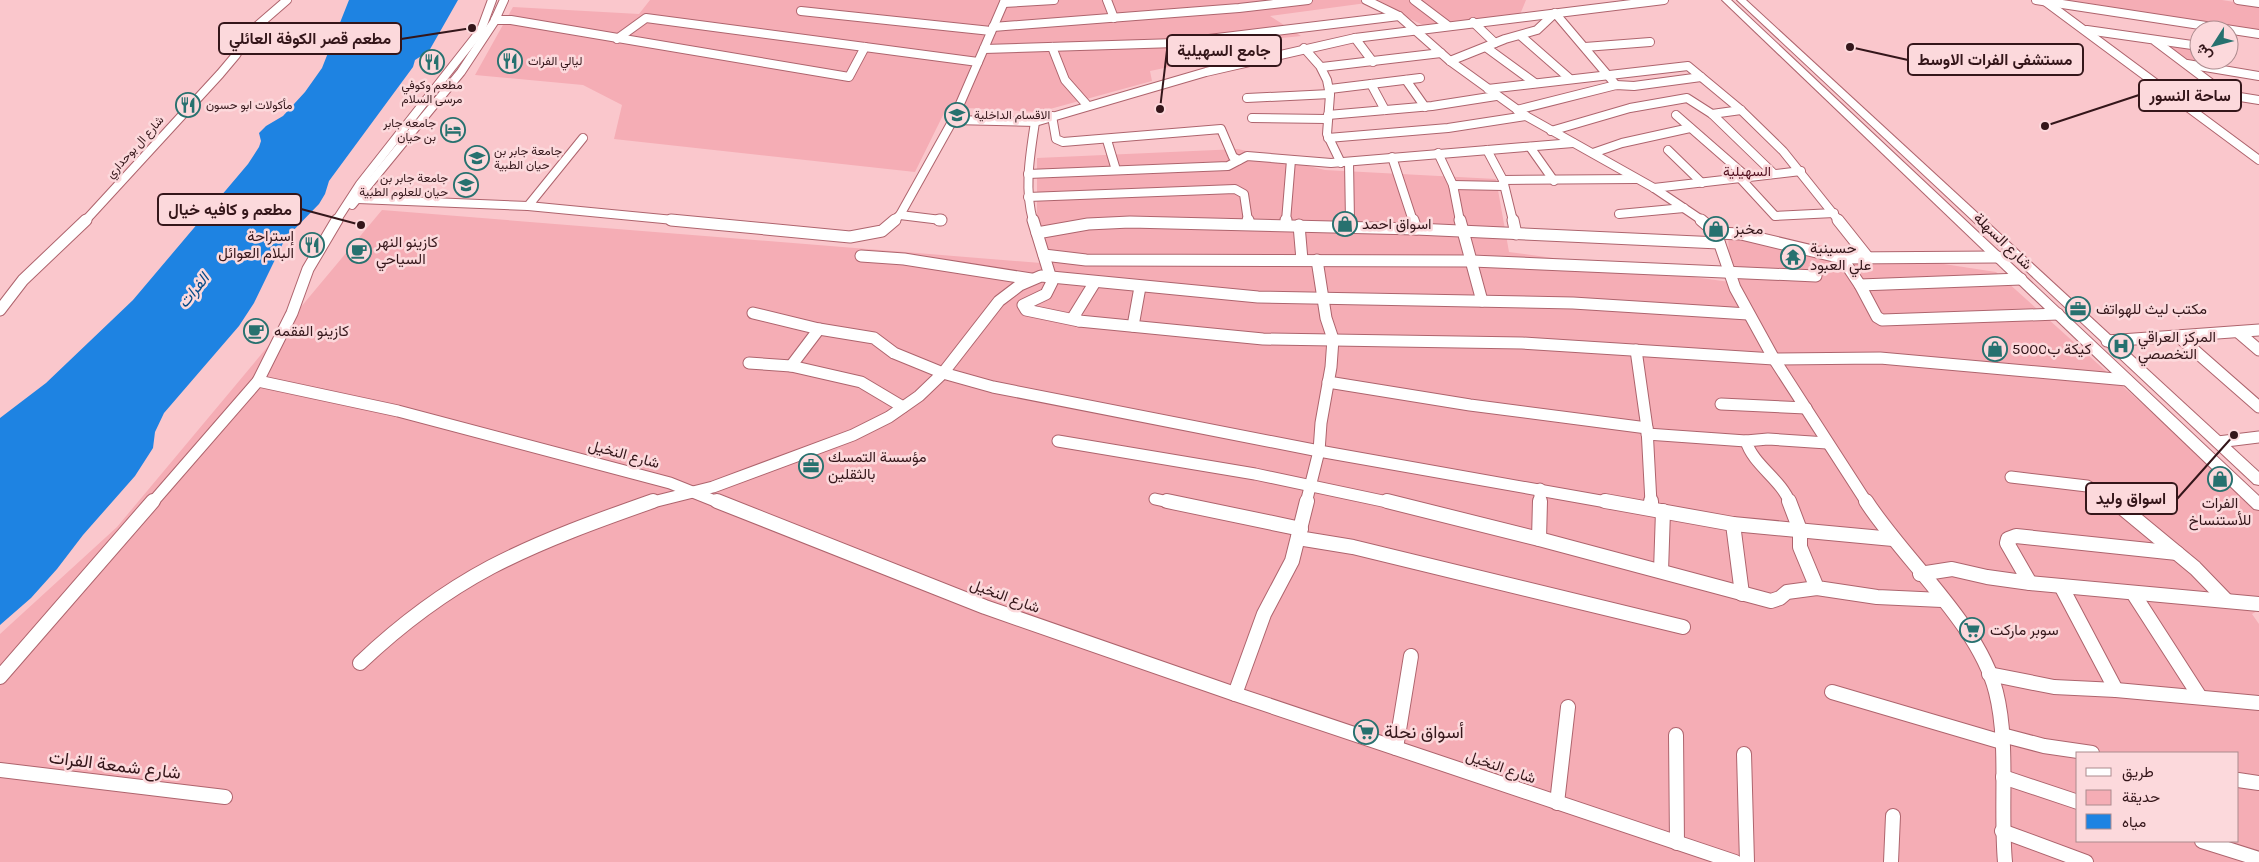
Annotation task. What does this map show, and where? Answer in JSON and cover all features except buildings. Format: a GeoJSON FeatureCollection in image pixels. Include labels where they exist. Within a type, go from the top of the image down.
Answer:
{"type":"FeatureCollection","features":[{"type":"Feature","properties":{"kind":"main road","name":"شارع السهلة"},"geometry":{"type":"LineString","coordinates":[[1726,0],[2259,505]]}},
{"type":"Feature","properties":{"kind":"main road","name":"شارع السهلة"},"geometry":{"type":"LineString","coordinates":[[1741,0],[2259,480]]}},
{"type":"Feature","properties":{"kind":"main road"},"geometry":{"type":"LineString","coordinates":[[1869,134],[1885,133]]}},
{"type":"Feature","properties":{"kind":"street","name":"شارع ال بوحداري"},"geometry":{"type":"LineString","coordinates":[[0,310],[23,280],[69,238],[220,74],[236,55],[250,33],[287,0]]}},
{"type":"Feature","properties":{"kind":"street"},"geometry":{"type":"LineString","coordinates":[[333,224],[358,199],[461,72],[485,30],[492,0]]}},
{"type":"Feature","properties":{"kind":"street"},"geometry":{"type":"LineString","coordinates":[[0,677],[258,381],[292,312],[308,269],[333,224],[360,184],[495,20],[504,0]]}},
{"type":"Feature","properties":{"kind":"street"},"geometry":{"type":"LineString","coordinates":[[358,199],[528,206],[850,237],[882,230],[900,215],[953,120],[1004,2],[1054,0]]}},
{"type":"Feature","properties":{"kind":"street"},"geometry":{"type":"LineString","coordinates":[[1107,0],[1114,18]]}},
{"type":"Feature","properties":{"kind":"street"},"geometry":{"type":"LineString","coordinates":[[1233,0],[1239,8]]}},
{"type":"Feature","properties":{"kind":"street"},"geometry":{"type":"LineString","coordinates":[[801,11],[992,29],[1239,8],[1308,0]]}},
{"type":"Feature","properties":{"kind":"street"},"geometry":{"type":"LineString","coordinates":[[1414,0],[1447,25]]}},
{"type":"Feature","properties":{"kind":"street"},"geometry":{"type":"LineString","coordinates":[[953,120],[1035,122],[1087,105],[1206,72],[1304,48],[1355,38],[1412,29],[1664,0]]}},
{"type":"Feature","properties":{"kind":"street"},"geometry":{"type":"LineString","coordinates":[[2036,0],[2189,26]]}},
{"type":"Feature","properties":{"kind":"street"},"geometry":{"type":"LineString","coordinates":[[2238,0],[2259,3]]}},
{"type":"Feature","properties":{"kind":"street"},"geometry":{"type":"LineString","coordinates":[[1371,1],[1399,16],[1450,61],[1521,113],[1654,188],[1709,225],[1718,238],[1728,273],[1748,314],[1827,443],[1893,539],[1963,626],[1984,660],[1996,692],[2002,738],[2004,862]]}},
{"type":"Feature","properties":{"kind":"street"},"geometry":{"type":"LineString","coordinates":[[2046,2],[2259,160]]}},
{"type":"Feature","properties":{"kind":"street"},"geometry":{"type":"LineString","coordinates":[[1450,61],[1487,48],[1495,43],[1537,30],[1555,13]]}},
{"type":"Feature","properties":{"kind":"street"},"geometry":{"type":"LineString","coordinates":[[1555,13],[1616,85]]}},
{"type":"Feature","properties":{"kind":"street"},"geometry":{"type":"LineString","coordinates":[[984,49],[1176,43],[1399,16]]}},
{"type":"Feature","properties":{"kind":"street"},"geometry":{"type":"LineString","coordinates":[[616,39],[646,18],[978,62]]}},
{"type":"Feature","properties":{"kind":"street"},"geometry":{"type":"LineString","coordinates":[[495,20],[511,20],[848,77],[865,47]]}},
{"type":"Feature","properties":{"kind":"street"},"geometry":{"type":"LineString","coordinates":[[1473,22],[1495,43]]}},
{"type":"Feature","properties":{"kind":"street"},"geometry":{"type":"LineString","coordinates":[[2084,30],[2189,45]]}},
{"type":"Feature","properties":{"kind":"street"},"geometry":{"type":"LineString","coordinates":[[2239,32],[2259,34]]}},
{"type":"Feature","properties":{"kind":"street"},"geometry":{"type":"LineString","coordinates":[[1521,36],[1570,78]]}},
{"type":"Feature","properties":{"kind":"street"},"geometry":{"type":"LineString","coordinates":[[1355,38],[1373,62]]}},
{"type":"Feature","properties":{"kind":"street"},"geometry":{"type":"LineString","coordinates":[[2154,40],[2226,94]]}},
{"type":"Feature","properties":{"kind":"street"},"geometry":{"type":"LineString","coordinates":[[1585,48],[1650,42]]}},
{"type":"Feature","properties":{"kind":"street"},"geometry":{"type":"LineString","coordinates":[[1052,47],[1065,80],[1087,105]]}},
{"type":"Feature","properties":{"kind":"street"},"geometry":{"type":"LineString","coordinates":[[1304,48],[1322,67],[1330,91],[1327,117],[1328,138],[1345,162],[1350,227]]}},
{"type":"Feature","properties":{"kind":"street"},"geometry":{"type":"LineString","coordinates":[[1487,48],[1535,83]]}},
{"type":"Feature","properties":{"kind":"street"},"geometry":{"type":"LineString","coordinates":[[1322,67],[1441,53]]}},
{"type":"Feature","properties":{"kind":"street"},"geometry":{"type":"LineString","coordinates":[[2185,64],[2189,65]]}},
{"type":"Feature","properties":{"kind":"street"},"geometry":{"type":"LineString","coordinates":[[1252,118],[1327,117],[1425,107],[1535,83],[1685,66],[1741,110],[1784,151],[1869,259]]}},
{"type":"Feature","properties":{"kind":"street"},"geometry":{"type":"LineString","coordinates":[[2222,70],[2259,76]]}},
{"type":"Feature","properties":{"kind":"street"},"geometry":{"type":"LineString","coordinates":[[1328,138],[1448,128],[1521,113],[1616,85],[1634,86],[1701,77]]}},
{"type":"Feature","properties":{"kind":"street"},"geometry":{"type":"LineString","coordinates":[[1247,98],[1330,91],[1420,78]]}},
{"type":"Feature","properties":{"kind":"street"},"geometry":{"type":"LineString","coordinates":[[1406,80],[1425,107]]}},
{"type":"Feature","properties":{"kind":"street"},"geometry":{"type":"LineString","coordinates":[[1371,84],[1386,110]]}},
{"type":"Feature","properties":{"kind":"street"},"geometry":{"type":"LineString","coordinates":[[2157,84],[2259,100]]}},
{"type":"Feature","properties":{"kind":"street"},"geometry":{"type":"LineString","coordinates":[[1551,131],[1630,108],[1687,98],[1712,114],[1773,174]]}},
{"type":"Feature","properties":{"kind":"street"},"geometry":{"type":"LineString","coordinates":[[1712,114],[1741,110]]}},
{"type":"Feature","properties":{"kind":"street"},"geometry":{"type":"LineString","coordinates":[[1676,115],[1743,177],[1775,216],[1834,214]]}},
{"type":"Feature","properties":{"kind":"street"},"geometry":{"type":"LineString","coordinates":[[1052,116],[1058,141],[1107,140],[1219,128],[1223,130],[1233,157],[1239,160]]}},
{"type":"Feature","properties":{"kind":"street"},"geometry":{"type":"LineString","coordinates":[[1035,122],[1028,174],[1028,197],[1052,286],[1046,294],[1023,305],[1026,310],[1079,322],[1263,338],[1522,343],[1774,359],[1880,358],[2127,380]]}},
{"type":"Feature","properties":{"kind":"street"},"geometry":{"type":"LineString","coordinates":[[1593,153],[1622,143],[1690,128]]}},
{"type":"Feature","properties":{"kind":"street"},"geometry":{"type":"LineString","coordinates":[[528,206],[583,138]]}},
{"type":"Feature","properties":{"kind":"street"},"geometry":{"type":"LineString","coordinates":[[1107,140],[1116,170]]}},
{"type":"Feature","properties":{"kind":"street"},"geometry":{"type":"LineString","coordinates":[[1028,174],[1228,166],[1247,156],[1323,164],[1573,143]]}},
{"type":"Feature","properties":{"kind":"street"},"geometry":{"type":"LineString","coordinates":[[1530,147],[1554,180]]}},
{"type":"Feature","properties":{"kind":"street"},"geometry":{"type":"LineString","coordinates":[[1487,150],[1504,183],[1516,234]]}},
{"type":"Feature","properties":{"kind":"street"},"geometry":{"type":"LineString","coordinates":[[1668,150],[1702,183]]}},
{"type":"Feature","properties":{"kind":"street"},"geometry":{"type":"LineString","coordinates":[[1438,153],[1453,185],[1462,232],[1472,261],[1482,301]]}},
{"type":"Feature","properties":{"kind":"street"},"geometry":{"type":"LineString","coordinates":[[1392,157],[1416,229]]}},
{"type":"Feature","properties":{"kind":"street"},"geometry":{"type":"LineString","coordinates":[[1286,225],[1291,160]]}},
{"type":"Feature","properties":{"kind":"street"},"geometry":{"type":"LineString","coordinates":[[1654,188],[1801,171]]}},
{"type":"Feature","properties":{"kind":"street"},"geometry":{"type":"LineString","coordinates":[[1453,185],[1554,180],[1638,179]]}},
{"type":"Feature","properties":{"kind":"street"},"geometry":{"type":"LineString","coordinates":[[1028,197],[1236,189],[1244,194],[1249,224]]}},
{"type":"Feature","properties":{"kind":"street"},"geometry":{"type":"LineString","coordinates":[[1619,214],[1684,208]]}},
{"type":"Feature","properties":{"kind":"street"},"geometry":{"type":"LineString","coordinates":[[900,215],[941,220]]}},
{"type":"Feature","properties":{"kind":"street"},"geometry":{"type":"LineString","coordinates":[[1037,233],[1088,224],[1130,222],[1299,225],[1516,234],[1718,238],[1741,234],[1842,258],[1998,257]]}},
{"type":"Feature","properties":{"kind":"street"},"geometry":{"type":"LineString","coordinates":[[1299,225],[1302,260]]}},
{"type":"Feature","properties":{"kind":"street"},"geometry":{"type":"LineString","coordinates":[[1044,255],[1086,260],[1472,261],[1816,276]]}},
{"type":"Feature","properties":{"kind":"street"},"geometry":{"type":"LineString","coordinates":[[861,256],[904,259],[1031,279],[1050,276],[1140,287],[1258,297],[1573,303],[1748,314]]}},
{"type":"Feature","properties":{"kind":"street"},"geometry":{"type":"LineString","coordinates":[[1842,258],[1860,285],[1877,317],[1882,320],[2058,314]]}},
{"type":"Feature","properties":{"kind":"street"},"geometry":{"type":"LineString","coordinates":[[1234,694],[1264,614],[1292,561],[1319,451],[1318,433],[1328,382],[1333,340],[1332,330],[1326,320],[1317,260]]}},
{"type":"Feature","properties":{"kind":"street"},"geometry":{"type":"LineString","coordinates":[[360,663],[388,636],[415,615],[481,572],[593,522],[664,498],[693,492],[853,435],[904,407],[943,374],[999,301],[1031,279]]}},
{"type":"Feature","properties":{"kind":"street"},"geometry":{"type":"LineString","coordinates":[[1860,285],[2021,279]]}},
{"type":"Feature","properties":{"kind":"street"},"geometry":{"type":"LineString","coordinates":[[1079,322],[1074,316],[1095,282]]}},
{"type":"Feature","properties":{"kind":"street"},"geometry":{"type":"LineString","coordinates":[[1133,326],[1140,287]]}},
{"type":"Feature","properties":{"kind":"street"},"geometry":{"type":"LineString","coordinates":[[753,313],[819,329],[874,338],[894,353],[943,374],[993,387],[1319,451],[1733,524],[1893,539]]}},
{"type":"Feature","properties":{"kind":"street"},"geometry":{"type":"LineString","coordinates":[[791,366],[819,329]]}},
{"type":"Feature","properties":{"kind":"street"},"geometry":{"type":"LineString","coordinates":[[2107,341],[2259,330]]}},
{"type":"Feature","properties":{"kind":"street"},"geometry":{"type":"LineString","coordinates":[[2238,332],[2259,350]]}},
{"type":"Feature","properties":{"kind":"street"},"geometry":{"type":"LineString","coordinates":[[2178,336],[2259,407]]}},
{"type":"Feature","properties":{"kind":"street"},"geometry":{"type":"LineString","coordinates":[[1636,350],[1657,510],[1661,571]]}},
{"type":"Feature","properties":{"kind":"street"},"geometry":{"type":"LineString","coordinates":[[749,363],[791,366],[862,382],[904,407]]}},
{"type":"Feature","properties":{"kind":"street","name":"شارع النخيل"},"geometry":{"type":"LineString","coordinates":[[258,381],[408,413],[670,483],[984,606],[1234,694],[1735,862]]}},
{"type":"Feature","properties":{"kind":"street"},"geometry":{"type":"LineString","coordinates":[[1328,382],[1647,431],[1746,441],[1768,439],[1827,443]]}},
{"type":"Feature","properties":{"kind":"street"},"geometry":{"type":"LineString","coordinates":[[1721,404],[1806,408]]}},
{"type":"Feature","properties":{"kind":"street"},"geometry":{"type":"LineString","coordinates":[[2218,442],[2259,438]]}},
{"type":"Feature","properties":{"kind":"street"},"geometry":{"type":"LineString","coordinates":[[1058,441],[1252,473],[1373,498],[1501,532],[1539,539],[1771,601],[1780,598],[1787,592],[1816,588],[1877,597],[1942,600]]}},
{"type":"Feature","properties":{"kind":"street"},"geometry":{"type":"LineString","coordinates":[[1746,441],[1749,452],[1769,473],[1788,498],[1800,530],[1800,548],[1816,588]]}},
{"type":"Feature","properties":{"kind":"street"},"geometry":{"type":"LineString","coordinates":[[2011,477],[2092,488],[2108,496],[2195,568],[2226,600]]}},
{"type":"Feature","properties":{"kind":"street"},"geometry":{"type":"LineString","coordinates":[[1539,539],[1540,489]]}},
{"type":"Feature","properties":{"kind":"street"},"geometry":{"type":"LineString","coordinates":[[1155,499],[1683,627]]}},
{"type":"Feature","properties":{"kind":"street"},"geometry":{"type":"LineString","coordinates":[[1733,524],[1742,594]]}},
{"type":"Feature","properties":{"kind":"street"},"geometry":{"type":"LineString","coordinates":[[2030,583],[2007,543],[2008,539],[2016,536],[2176,553]]}},
{"type":"Feature","properties":{"kind":"street"},"geometry":{"type":"LineString","coordinates":[[1920,574],[1952,569],[1987,577],[2030,583],[2226,600],[2258,605]]}},
{"type":"Feature","properties":{"kind":"street"},"geometry":{"type":"LineString","coordinates":[[2061,586],[2116,690]]}},
{"type":"Feature","properties":{"kind":"street"},"geometry":{"type":"LineString","coordinates":[[2133,592],[2200,697]]}},
{"type":"Feature","properties":{"kind":"street"},"geometry":{"type":"LineString","coordinates":[[1396,748],[1411,656]]}},
{"type":"Feature","properties":{"kind":"street"},"geometry":{"type":"LineString","coordinates":[[1989,674],[2054,687],[2116,690],[2259,703]]}},
{"type":"Feature","properties":{"kind":"street"},"geometry":{"type":"LineString","coordinates":[[1832,692],[2002,738],[2085,752]]}},
{"type":"Feature","properties":{"kind":"street"},"geometry":{"type":"LineString","coordinates":[[1557,802],[1568,708]]}},
{"type":"Feature","properties":{"kind":"street"},"geometry":{"type":"LineString","coordinates":[[1676,735],[1677,843]]}},
{"type":"Feature","properties":{"kind":"street"},"geometry":{"type":"LineString","coordinates":[[1744,754],[1747,862]]}},
{"type":"Feature","properties":{"kind":"street","name":"شارع شمعة الفرات"},"geometry":{"type":"LineString","coordinates":[[0,770],[225,797]]}},
{"type":"Feature","properties":{"kind":"street"},"geometry":{"type":"LineString","coordinates":[[2003,777],[2076,801]]}},
{"type":"Feature","properties":{"kind":"street"},"geometry":{"type":"LineString","coordinates":[[2239,780],[2259,783]]}},
{"type":"Feature","properties":{"kind":"street"},"geometry":{"type":"LineString","coordinates":[[1891,862],[1893,816]]}},
{"type":"Feature","properties":{"kind":"street"},"geometry":{"type":"LineString","coordinates":[[2002,831],[2086,862]]}},
{"type":"Feature","properties":{"kind":"street"},"geometry":{"type":"LineString","coordinates":[[2205,842],[2259,859]]}},
{"type":"Feature","properties":{"kind":"green space"},"geometry":{"type":"Polygon","coordinates":[[[650,0],[1526,0],[1519,17],[1423,25],[1374,2],[1270,16],[1301,36],[1218,45],[1207,59],[1150,71],[1152,81],[1039,112],[947,107],[915,172],[614,139],[622,105],[583,85],[475,75],[513,7],[639,14],[650,0]]]}},
{"type":"Feature","properties":{"kind":"green space"},"geometry":{"type":"Polygon","coordinates":[[[2067,0],[2222,0],[2259,6],[2259,30],[2239,27],[2239,20],[2195,20],[2067,0]]]}},
{"type":"Feature","properties":{"kind":"green space"},"geometry":{"type":"Polygon","coordinates":[[[2160,43],[2189,47],[2189,62],[2160,43]]]}},
{"type":"Feature","properties":{"kind":"green space"},"geometry":{"type":"Polygon","coordinates":[[[1238,149],[1325,170],[1496,179],[1509,252],[1730,282],[1728,231],[1996,272],[2259,509],[2259,610],[2252,614],[2259,624],[2259,862],[0,862],[0,634],[117,527],[382,210],[1041,263],[1037,216],[1037,158],[1238,149]]]}},
{"type":"Feature","properties":{"kind":"water","name":"الفرات"},"geometry":{"type":"Polygon","coordinates":[[[349,0],[458,0],[429,51],[415,60],[413,67],[329,181],[325,194],[319,204],[285,239],[254,303],[239,326],[164,413],[155,432],[153,448],[135,476],[31,598],[0,625],[0,418],[46,383],[133,300],[248,164],[259,147],[261,141],[259,133],[266,126],[283,116],[305,92],[322,68],[349,0]]]}},
{"type":"Feature","properties":{"kind":"place","name":"مطعم قصر الكوفة العائلي"},"geometry":{"type":"Point","coordinates":[472,28]}},
{"type":"Feature","properties":{"kind":"place","name":"مستشفى الفرات الاوسط"},"geometry":{"type":"Point","coordinates":[1850,47]}},
{"type":"Feature","properties":{"kind":"place","name":"ليالي الفرات"},"geometry":{"type":"Point","coordinates":[510,61]}},
{"type":"Feature","properties":{"kind":"place","name":"مطعم وكوفي مرسى السلام"},"geometry":{"type":"Point","coordinates":[432,62]}},
{"type":"Feature","properties":{"kind":"place","name":"مأكولات ابو حسون"},"geometry":{"type":"Point","coordinates":[188,105]}},
{"type":"Feature","properties":{"kind":"place","name":"جامع السهيلية"},"geometry":{"type":"Point","coordinates":[1160,109]}},
{"type":"Feature","properties":{"kind":"place","name":"الاقسام الداخلية"},"geometry":{"type":"Point","coordinates":[957,115]}},
{"type":"Feature","properties":{"kind":"place","name":"ساحة النسور"},"geometry":{"type":"Point","coordinates":[2045,126]}},
{"type":"Feature","properties":{"kind":"place","name":"جامعه جابر بن حيان"},"geometry":{"type":"Point","coordinates":[453,130]}},
{"type":"Feature","properties":{"kind":"place","name":"جامعة جابر بن حيان الطبية"},"geometry":{"type":"Point","coordinates":[477,158]}},
{"type":"Feature","properties":{"kind":"place","name":"جامعة جابر بن حيان للعلوم الطبية"},"geometry":{"type":"Point","coordinates":[466,185]}},
{"type":"Feature","properties":{"kind":"place","name":"اسواق احمد"},"geometry":{"type":"Point","coordinates":[1345,224]}},
{"type":"Feature","properties":{"kind":"place","name":"مطعم و كافيه خيال"},"geometry":{"type":"Point","coordinates":[361,225]}},
{"type":"Feature","properties":{"kind":"place","name":"مخبز"},"geometry":{"type":"Point","coordinates":[1716,229]}},
{"type":"Feature","properties":{"kind":"place","name":"إستراحة البلام العوائل"},"geometry":{"type":"Point","coordinates":[312,245]}},
{"type":"Feature","properties":{"kind":"place","name":"كازينو النهر السياحي"},"geometry":{"type":"Point","coordinates":[359,251]}},
{"type":"Feature","properties":{"kind":"place","name":"حسينية علي العبود"},"geometry":{"type":"Point","coordinates":[1793,257]}},
{"type":"Feature","properties":{"kind":"place","name":"مكتب ليث للهواتف"},"geometry":{"type":"Point","coordinates":[2078,309]}},
{"type":"Feature","properties":{"kind":"place","name":"كازينو الفقمه"},"geometry":{"type":"Point","coordinates":[256,331]}},
{"type":"Feature","properties":{"kind":"place","name":"المركز العراقي التخصصي"},"geometry":{"type":"Point","coordinates":[2121,346]}},
{"type":"Feature","properties":{"kind":"place","name":"كيكة ب5000"},"geometry":{"type":"Point","coordinates":[1995,349]}},
{"type":"Feature","properties":{"kind":"place","name":"اسواق وليد"},"geometry":{"type":"Point","coordinates":[2234,435]}},
{"type":"Feature","properties":{"kind":"place","name":"مؤسسة التمسك بالثقلين"},"geometry":{"type":"Point","coordinates":[811,466]}},
{"type":"Feature","properties":{"kind":"place","name":"الفرات للأستنساخ"},"geometry":{"type":"Point","coordinates":[2220,479]}},
{"type":"Feature","properties":{"kind":"place","name":"سوبر ماركت"},"geometry":{"type":"Point","coordinates":[1972,630]}},
{"type":"Feature","properties":{"kind":"place","name":"أسواق نحلة"},"geometry":{"type":"Point","coordinates":[1366,732]}},
{"type":"Feature","properties":{"kind":"district","name":"السهيلية"},"geometry":{"type":"Point","coordinates":[1747,171]}}]}
